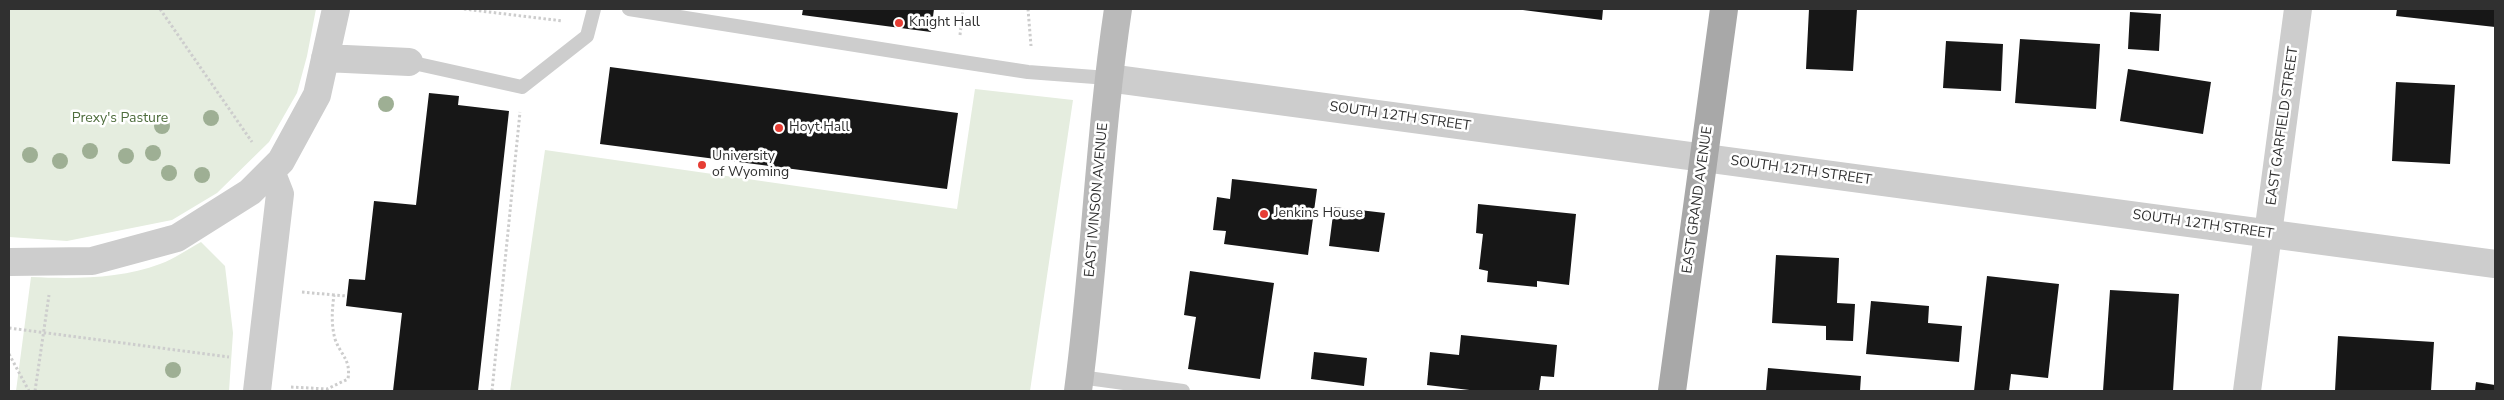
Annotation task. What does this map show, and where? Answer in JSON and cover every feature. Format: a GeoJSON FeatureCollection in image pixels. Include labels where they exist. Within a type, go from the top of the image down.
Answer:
{"type":"FeatureCollection","features":[{"type":"Feature","properties":{"kind":"main road","name":"EAST GRAND AVENUE"},"geometry":{"type":"LineString","coordinates":[[1672,391],[1724,9]]}},
{"type":"Feature","properties":{"kind":"street"},"geometry":{"type":"LineString","coordinates":[[9,262],[92,261],[177,238],[250,192],[281,161],[317,95],[336,9]]}},
{"type":"Feature","properties":{"kind":"street","name":"EAST IVINSON AVENUE"},"geometry":{"type":"LineString","coordinates":[[1079,384],[1087,323],[1108,78],[1118,9]]}},
{"type":"Feature","properties":{"kind":"street","name":"EAST GARFIELD STREET"},"geometry":{"type":"LineString","coordinates":[[2247,391],[2298,9]]}},
{"type":"Feature","properties":{"kind":"street"},"geometry":{"type":"LineString","coordinates":[[325,58],[409,62]]}},
{"type":"Feature","properties":{"kind":"street","name":"SOUTH 12TH STREET"},"geometry":{"type":"LineString","coordinates":[[1108,78],[2495,264]]}},
{"type":"Feature","properties":{"kind":"street"},"geometry":{"type":"LineString","coordinates":[[258,379],[280,194],[271,171]]}},
{"type":"Feature","properties":{"kind":"lane"},"geometry":{"type":"LineString","coordinates":[[409,62],[522,86],[587,36],[594,9]]}},
{"type":"Feature","properties":{"kind":"lane"},"geometry":{"type":"LineString","coordinates":[[629,9],[1028,72],[1108,78]]}},
{"type":"Feature","properties":{"kind":"lane"},"geometry":{"type":"LineString","coordinates":[[1079,384],[1184,391]]}},
{"type":"Feature","properties":{"kind":"path"},"geometry":{"type":"LineString","coordinates":[[160,9],[271,171]]}},
{"type":"Feature","properties":{"kind":"path"},"geometry":{"type":"LineString","coordinates":[[464,9],[563,21],[566,15]]}},
{"type":"Feature","properties":{"kind":"path"},"geometry":{"type":"LineString","coordinates":[[1028,9],[1032,39],[1028,72]]}},
{"type":"Feature","properties":{"kind":"path"},"geometry":{"type":"LineString","coordinates":[[492,391],[522,86]]}},
{"type":"Feature","properties":{"kind":"path"},"geometry":{"type":"LineString","coordinates":[[35,391],[53,262]]}},
{"type":"Feature","properties":{"kind":"path"},"geometry":{"type":"LineString","coordinates":[[9,328],[43,333],[258,379],[328,389],[348,379],[348,361],[336,340],[332,314],[334,295],[347,296]]}},
{"type":"Feature","properties":{"kind":"path"},"geometry":{"type":"LineString","coordinates":[[9,354],[28,391]]}},
{"type":"Feature","properties":{"kind":"green space","name":"Prexy's Pasture"},"geometry":{"type":"Polygon","coordinates":[[[9,9],[316,9],[307,56],[297,93],[269,142],[217,193],[172,220],[67,241],[9,237],[9,9]]]}},
{"type":"Feature","properties":{"kind":"green space"},"geometry":{"type":"Polygon","coordinates":[[[975,89],[1073,100],[1030,391],[510,391],[545,150],[957,209],[975,89]]]}},
{"type":"Feature","properties":{"kind":"green space"},"geometry":{"type":"Polygon","coordinates":[[[201,242],[225,266],[233,333],[229,391],[16,391],[31,277],[80,278],[129,273],[165,262],[201,242]]]}},
{"type":"Feature","properties":{"kind":"building","name":"Knight Hall"},"geometry":{"type":"Polygon","coordinates":[[[803,9],[934,9],[931,32],[802,15],[803,9]]]}},
{"type":"Feature","properties":{"kind":"building"},"geometry":{"type":"Polygon","coordinates":[[[1515,9],[1603,9],[1602,20],[1515,9]]]}},
{"type":"Feature","properties":{"kind":"building"},"geometry":{"type":"Polygon","coordinates":[[[1809,9],[1857,9],[1853,71],[1806,69],[1809,9]]]}},
{"type":"Feature","properties":{"kind":"building"},"geometry":{"type":"Polygon","coordinates":[[[2397,9],[2495,9],[2495,27],[2396,16],[2397,9]]]}},
{"type":"Feature","properties":{"kind":"building"},"geometry":{"type":"Polygon","coordinates":[[[2130,12],[2161,14],[2159,51],[2128,49],[2130,12]]]}},
{"type":"Feature","properties":{"kind":"building"},"geometry":{"type":"Polygon","coordinates":[[[2020,39],[2100,44],[2096,109],[2015,103],[2020,39]]]}},
{"type":"Feature","properties":{"kind":"building"},"geometry":{"type":"Polygon","coordinates":[[[1946,41],[2003,44],[2001,91],[1943,88],[1946,41]]]}},
{"type":"Feature","properties":{"kind":"building","name":"Hoyt Hall"},"geometry":{"type":"Polygon","coordinates":[[[610,67],[958,113],[947,189],[600,144],[610,67]]]}},
{"type":"Feature","properties":{"kind":"building"},"geometry":{"type":"Polygon","coordinates":[[[2128,69],[2211,82],[2203,134],[2120,121],[2128,69]]]}},
{"type":"Feature","properties":{"kind":"building"},"geometry":{"type":"Polygon","coordinates":[[[2396,82],[2455,85],[2450,164],[2392,161],[2396,82]]]}},
{"type":"Feature","properties":{"kind":"building"},"geometry":{"type":"Polygon","coordinates":[[[429,93],[459,96],[458,105],[509,111],[478,391],[393,391],[402,313],[346,306],[349,279],[365,280],[374,201],[416,205],[429,93]]]}},
{"type":"Feature","properties":{"kind":"building","name":"Jenkins House"},"geometry":{"type":"Polygon","coordinates":[[[1232,179],[1317,189],[1308,255],[1224,244],[1226,231],[1213,230],[1217,197],[1230,199],[1232,179]]]}},
{"type":"Feature","properties":{"kind":"building"},"geometry":{"type":"Polygon","coordinates":[[[1478,204],[1576,214],[1569,285],[1537,281],[1537,287],[1487,282],[1488,271],[1479,269],[1483,234],[1476,233],[1478,204]]]}},
{"type":"Feature","properties":{"kind":"building"},"geometry":{"type":"Polygon","coordinates":[[[1334,207],[1385,213],[1379,252],[1329,246],[1334,207]]]}},
{"type":"Feature","properties":{"kind":"building"},"geometry":{"type":"Polygon","coordinates":[[[1776,255],[1839,258],[1837,303],[1855,304],[1853,341],[1826,340],[1826,326],[1772,323],[1776,255]]]}},
{"type":"Feature","properties":{"kind":"building"},"geometry":{"type":"Polygon","coordinates":[[[1190,271],[1274,283],[1260,379],[1188,369],[1196,317],[1184,315],[1190,271]]]}},
{"type":"Feature","properties":{"kind":"building"},"geometry":{"type":"Polygon","coordinates":[[[1987,276],[2059,284],[2048,378],[2011,374],[2009,391],[1974,391],[1987,276]]]}},
{"type":"Feature","properties":{"kind":"building"},"geometry":{"type":"Polygon","coordinates":[[[2110,290],[2179,294],[2173,391],[2103,391],[2110,290]]]}},
{"type":"Feature","properties":{"kind":"building"},"geometry":{"type":"Polygon","coordinates":[[[1871,301],[1929,306],[1928,323],[1962,326],[1959,362],[1866,354],[1871,301]]]}},
{"type":"Feature","properties":{"kind":"building"},"geometry":{"type":"Polygon","coordinates":[[[1461,335],[1557,345],[1554,377],[1541,376],[1539,391],[1478,391],[1427,385],[1430,352],[1459,355],[1461,335]]]}},
{"type":"Feature","properties":{"kind":"building"},"geometry":{"type":"Polygon","coordinates":[[[2338,336],[2434,342],[2431,391],[2335,391],[2338,336]]]}},
{"type":"Feature","properties":{"kind":"building"},"geometry":{"type":"Polygon","coordinates":[[[1314,352],[1367,358],[1364,386],[1311,379],[1314,352]]]}},
{"type":"Feature","properties":{"kind":"building"},"geometry":{"type":"Polygon","coordinates":[[[1768,368],[1861,376],[1860,391],[1766,391],[1768,368]]]}},
{"type":"Feature","properties":{"kind":"building"},"geometry":{"type":"Polygon","coordinates":[[[2476,382],[2495,385],[2495,391],[2475,391],[2476,382]]]}},
{"type":"Feature","properties":{"kind":"place","name":"Knight Hall"},"geometry":{"type":"Point","coordinates":[899,23]}},
{"type":"Feature","properties":{"kind":"place","name":"Hoyt Hall"},"geometry":{"type":"Point","coordinates":[779,128]}},
{"type":"Feature","properties":{"kind":"place","name":"University of Wyoming"},"geometry":{"type":"Point","coordinates":[702,165]}},
{"type":"Feature","properties":{"kind":"place","name":"Jenkins House"},"geometry":{"type":"Point","coordinates":[1264,214]}}]}
